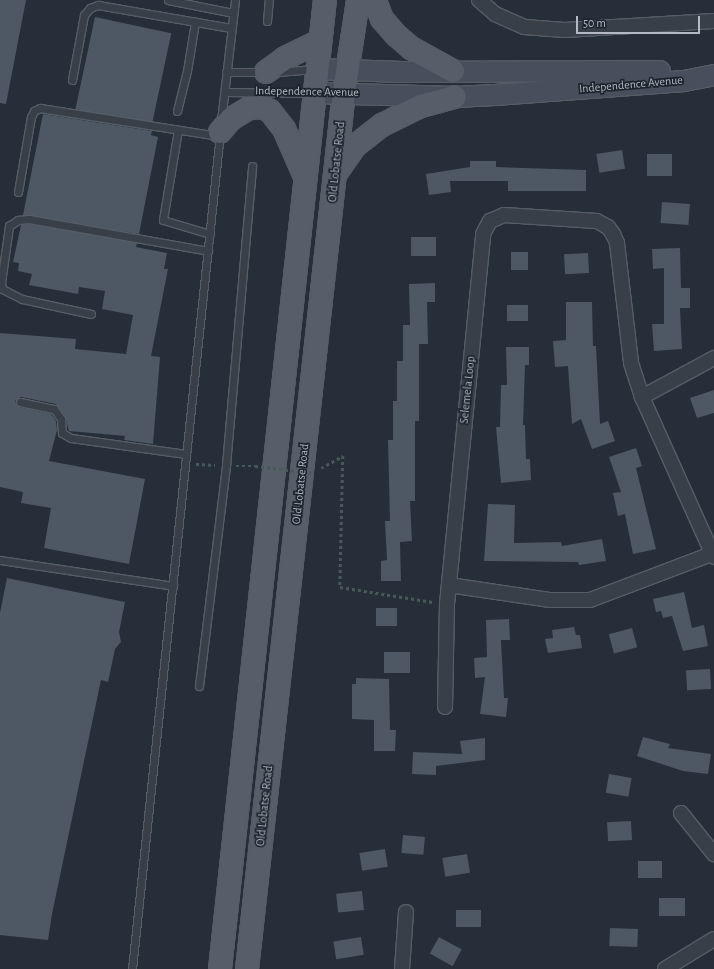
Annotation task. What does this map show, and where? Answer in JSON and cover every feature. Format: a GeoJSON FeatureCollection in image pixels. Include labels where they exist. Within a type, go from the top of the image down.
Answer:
{"type":"FeatureCollection","features":[{"type":"Feature","properties":{"kind":"main road"},"geometry":{"type":"LineString","coordinates":[[220,969],[325,0]]}},
{"type":"Feature","properties":{"kind":"main road","name":"Old Lobatse Road"},"geometry":{"type":"LineString","coordinates":[[247,969],[344,92],[358,0]]}},
{"type":"Feature","properties":{"kind":"main road"},"geometry":{"type":"LineString","coordinates":[[375,0],[382,19],[396,35],[411,48],[453,71]]}},
{"type":"Feature","properties":{"kind":"main road"},"geometry":{"type":"LineString","coordinates":[[266,72],[286,58],[320,41]]}},
{"type":"Feature","properties":{"kind":"main road"},"geometry":{"type":"LineString","coordinates":[[336,173],[356,146],[382,125],[421,106],[455,97]]}},
{"type":"Feature","properties":{"kind":"main road"},"geometry":{"type":"LineString","coordinates":[[220,134],[231,119],[255,99],[274,115],[284,129],[306,180]]}},
{"type":"Feature","properties":{"kind":"street"},"geometry":{"type":"LineString","coordinates":[[479,0],[495,14],[531,28],[565,30],[714,21]]}},
{"type":"Feature","properties":{"kind":"street","name":"Independence Avenue"},"geometry":{"type":"LineString","coordinates":[[317,69],[453,71],[682,71],[709,75]]}},
{"type":"Feature","properties":{"kind":"street","name":"Independence Avenue"},"geometry":{"type":"LineString","coordinates":[[316,93],[344,92],[455,97],[684,81],[709,75]]}},
{"type":"Feature","properties":{"kind":"street","name":"Selemela Loop"},"geometry":{"type":"LineString","coordinates":[[445,707],[447,604],[483,234],[490,221],[504,215],[597,221],[608,227],[617,243],[632,363],[642,397],[713,555]]}},
{"type":"Feature","properties":{"kind":"street"},"geometry":{"type":"LineString","coordinates":[[642,397],[714,358]]}},
{"type":"Feature","properties":{"kind":"street"},"geometry":{"type":"LineString","coordinates":[[449,585],[549,600],[590,600],[713,555]]}},
{"type":"Feature","properties":{"kind":"street"},"geometry":{"type":"LineString","coordinates":[[681,813],[714,854]]}},
{"type":"Feature","properties":{"kind":"street"},"geometry":{"type":"LineString","coordinates":[[402,969],[406,912]]}},
{"type":"Feature","properties":{"kind":"street"},"geometry":{"type":"LineString","coordinates":[[665,969],[714,939]]}},
{"type":"Feature","properties":{"kind":"lane"},"geometry":{"type":"LineString","coordinates":[[168,0],[233,12]]}},
{"type":"Feature","properties":{"kind":"lane"},"geometry":{"type":"LineString","coordinates":[[132,969],[226,72],[235,0]]}},
{"type":"Feature","properties":{"kind":"lane"},"geometry":{"type":"LineString","coordinates":[[267,20],[269,0]]}},
{"type":"Feature","properties":{"kind":"lane"},"geometry":{"type":"LineString","coordinates":[[72,80],[84,15],[90,8],[98,5],[231,28]]}},
{"type":"Feature","properties":{"kind":"lane"},"geometry":{"type":"LineString","coordinates":[[177,111],[187,71],[195,22]]}},
{"type":"Feature","properties":{"kind":"lane","name":"Independence Avenue"},"geometry":{"type":"LineString","coordinates":[[226,72],[266,72],[317,69]]}},
{"type":"Feature","properties":{"kind":"lane"},"geometry":{"type":"LineString","coordinates":[[255,99],[278,91]]}},
{"type":"Feature","properties":{"kind":"lane","name":"Independence Avenue"},"geometry":{"type":"LineString","coordinates":[[224,92],[255,99],[278,91],[316,93]]}},
{"type":"Feature","properties":{"kind":"lane"},"geometry":{"type":"LineString","coordinates":[[18,192],[31,117],[34,111],[40,108],[178,130],[220,134]]}},
{"type":"Feature","properties":{"kind":"lane"},"geometry":{"type":"LineString","coordinates":[[178,130],[163,220],[210,234]]}},
{"type":"Feature","properties":{"kind":"lane"},"geometry":{"type":"LineString","coordinates":[[199,686],[226,465],[252,166]]}},
{"type":"Feature","properties":{"kind":"lane"},"geometry":{"type":"LineString","coordinates":[[91,314],[22,299],[2,290],[1,283],[9,226],[18,220],[29,219],[208,251]]}},
{"type":"Feature","properties":{"kind":"lane"},"geometry":{"type":"LineString","coordinates":[[20,402],[54,409],[61,419],[62,433],[71,438],[186,454]]}},
{"type":"Feature","properties":{"kind":"lane"},"geometry":{"type":"LineString","coordinates":[[0,560],[173,586]]}},
{"type":"Feature","properties":{"kind":"path"},"geometry":{"type":"LineString","coordinates":[[255,466],[312,473],[343,456],[340,587],[447,604]]}},
{"type":"Feature","properties":{"kind":"building"},"geometry":{"type":"Polygon","coordinates":[[[0,0],[26,0],[6,104],[0,103],[0,0]]]}},
{"type":"Feature","properties":{"kind":"building"},"geometry":{"type":"Polygon","coordinates":[[[95,17],[171,33],[152,125],[75,109],[95,17]]]}},
{"type":"Feature","properties":{"kind":"building"},"geometry":{"type":"Polygon","coordinates":[[[43,114],[152,131],[151,135],[158,137],[139,234],[23,215],[43,114]]]}},
{"type":"Feature","properties":{"kind":"building"},"geometry":{"type":"Polygon","coordinates":[[[622,150],[625,169],[599,173],[596,154],[622,150]]]}},
{"type":"Feature","properties":{"kind":"building"},"geometry":{"type":"Polygon","coordinates":[[[647,154],[672,154],[672,176],[647,176],[647,154]]]}},
{"type":"Feature","properties":{"kind":"building"},"geometry":{"type":"Polygon","coordinates":[[[470,161],[496,161],[496,167],[586,170],[586,191],[508,191],[508,181],[450,181],[451,192],[429,195],[426,174],[470,167],[470,161]]]}},
{"type":"Feature","properties":{"kind":"building"},"geometry":{"type":"Polygon","coordinates":[[[662,202],[690,204],[688,225],[661,223],[662,202]]]}},
{"type":"Feature","properties":{"kind":"building"},"geometry":{"type":"Polygon","coordinates":[[[29,224],[137,243],[136,247],[167,253],[164,269],[168,269],[151,356],[160,357],[153,444],[124,440],[125,436],[69,431],[65,416],[56,404],[21,397],[15,401],[19,407],[51,414],[56,421],[57,430],[49,461],[145,479],[129,564],[44,548],[51,508],[21,503],[23,492],[0,487],[0,333],[76,339],[75,349],[126,354],[133,315],[102,309],[105,291],[79,287],[78,294],[29,285],[32,274],[18,271],[19,263],[13,262],[21,225],[29,224]]]}},
{"type":"Feature","properties":{"kind":"building"},"geometry":{"type":"Polygon","coordinates":[[[411,237],[436,237],[436,256],[411,256],[411,237]]]}},
{"type":"Feature","properties":{"kind":"building"},"geometry":{"type":"Polygon","coordinates":[[[680,248],[681,288],[690,288],[690,308],[680,308],[682,349],[654,351],[652,324],[664,324],[664,268],[653,269],[652,249],[680,248]]]}},
{"type":"Feature","properties":{"kind":"building"},"geometry":{"type":"Polygon","coordinates":[[[511,252],[528,252],[528,270],[511,270],[511,252]]]}},
{"type":"Feature","properties":{"kind":"building"},"geometry":{"type":"Polygon","coordinates":[[[588,253],[589,273],[565,274],[564,254],[588,253]]]}},
{"type":"Feature","properties":{"kind":"building"},"geometry":{"type":"Polygon","coordinates":[[[435,283],[435,302],[427,302],[428,344],[419,344],[419,421],[415,421],[415,501],[410,501],[412,541],[400,542],[401,581],[381,581],[381,561],[387,560],[385,521],[390,521],[388,440],[393,440],[393,401],[397,401],[397,361],[403,361],[403,325],[410,325],[409,284],[435,283]]]}},
{"type":"Feature","properties":{"kind":"building"},"geometry":{"type":"Polygon","coordinates":[[[566,302],[592,302],[593,346],[596,346],[600,424],[608,421],[615,441],[592,449],[581,419],[572,424],[568,366],[555,367],[553,341],[566,340],[566,302]]]}},
{"type":"Feature","properties":{"kind":"building"},"geometry":{"type":"Polygon","coordinates":[[[507,305],[528,305],[528,321],[507,321],[507,305]]]}},
{"type":"Feature","properties":{"kind":"building"},"geometry":{"type":"Polygon","coordinates":[[[506,347],[529,347],[529,365],[525,365],[523,425],[525,425],[526,459],[530,459],[531,480],[501,483],[496,427],[500,427],[501,385],[507,385],[506,347]]]}},
{"type":"Feature","properties":{"kind":"building"},"geometry":{"type":"Polygon","coordinates":[[[714,390],[714,413],[697,418],[690,398],[714,390]]]}},
{"type":"Feature","properties":{"kind":"building"},"geometry":{"type":"Polygon","coordinates":[[[636,448],[642,466],[636,468],[656,549],[633,554],[625,514],[618,516],[613,493],[621,492],[609,457],[636,448]]]}},
{"type":"Feature","properties":{"kind":"building"},"geometry":{"type":"Polygon","coordinates":[[[488,504],[515,505],[514,543],[561,542],[562,546],[602,539],[606,561],[579,565],[578,562],[484,561],[488,504]]]}},
{"type":"Feature","properties":{"kind":"building"},"geometry":{"type":"Polygon","coordinates":[[[7,578],[125,602],[119,632],[121,642],[115,649],[108,682],[101,680],[52,914],[48,940],[0,935],[0,613],[7,578]]]}},
{"type":"Feature","properties":{"kind":"building"},"geometry":{"type":"Polygon","coordinates":[[[684,592],[692,628],[704,625],[708,646],[683,651],[672,616],[663,618],[661,611],[656,612],[653,599],[684,592]]]}},
{"type":"Feature","properties":{"kind":"building"},"geometry":{"type":"Polygon","coordinates":[[[376,608],[397,608],[397,626],[376,626],[376,608]]]}},
{"type":"Feature","properties":{"kind":"building"},"geometry":{"type":"Polygon","coordinates":[[[509,619],[510,640],[501,640],[504,698],[508,698],[506,717],[480,714],[485,677],[475,678],[474,658],[487,657],[486,620],[509,619]]]}},
{"type":"Feature","properties":{"kind":"building"},"geometry":{"type":"Polygon","coordinates":[[[574,627],[576,635],[580,635],[582,648],[548,653],[545,639],[553,638],[552,630],[574,627]]]}},
{"type":"Feature","properties":{"kind":"building"},"geometry":{"type":"Polygon","coordinates":[[[632,628],[637,647],[614,654],[609,634],[632,628]]]}},
{"type":"Feature","properties":{"kind":"building"},"geometry":{"type":"Polygon","coordinates":[[[384,652],[410,652],[410,673],[384,673],[384,652]]]}},
{"type":"Feature","properties":{"kind":"building"},"geometry":{"type":"Polygon","coordinates":[[[710,669],[711,689],[687,690],[686,670],[710,669]]]}},
{"type":"Feature","properties":{"kind":"building"},"geometry":{"type":"Polygon","coordinates":[[[356,678],[389,679],[390,730],[396,730],[395,751],[374,751],[374,720],[352,719],[352,684],[356,684],[356,678]]]}},
{"type":"Feature","properties":{"kind":"building"},"geometry":{"type":"Polygon","coordinates":[[[643,737],[670,744],[668,748],[711,754],[708,774],[683,771],[637,756],[643,737]]]}},
{"type":"Feature","properties":{"kind":"building"},"geometry":{"type":"Polygon","coordinates":[[[485,738],[485,760],[436,766],[436,775],[412,774],[413,752],[462,754],[460,741],[485,738]]]}},
{"type":"Feature","properties":{"kind":"building"},"geometry":{"type":"Polygon","coordinates":[[[609,774],[632,778],[628,797],[606,793],[609,774]]]}},
{"type":"Feature","properties":{"kind":"building"},"geometry":{"type":"Polygon","coordinates":[[[631,821],[632,840],[608,841],[607,822],[631,821]]]}},
{"type":"Feature","properties":{"kind":"building"},"geometry":{"type":"Polygon","coordinates":[[[403,835],[425,837],[423,855],[401,853],[403,835]]]}},
{"type":"Feature","properties":{"kind":"building"},"geometry":{"type":"Polygon","coordinates":[[[385,849],[388,867],[362,871],[359,853],[385,849]]]}},
{"type":"Feature","properties":{"kind":"building"},"geometry":{"type":"Polygon","coordinates":[[[467,854],[470,873],[445,877],[442,858],[467,854]]]}},
{"type":"Feature","properties":{"kind":"building"},"geometry":{"type":"Polygon","coordinates":[[[638,861],[662,861],[662,878],[638,878],[638,861]]]}},
{"type":"Feature","properties":{"kind":"building"},"geometry":{"type":"Polygon","coordinates":[[[362,891],[364,910],[338,913],[336,894],[362,891]]]}},
{"type":"Feature","properties":{"kind":"building"},"geometry":{"type":"Polygon","coordinates":[[[659,898],[685,898],[685,916],[659,916],[659,898]]]}},
{"type":"Feature","properties":{"kind":"building"},"geometry":{"type":"Polygon","coordinates":[[[456,910],[481,910],[481,927],[456,927],[456,910]]]}},
{"type":"Feature","properties":{"kind":"building"},"geometry":{"type":"Polygon","coordinates":[[[610,928],[638,929],[637,947],[609,946],[610,928]]]}},
{"type":"Feature","properties":{"kind":"building"},"geometry":{"type":"Polygon","coordinates":[[[361,937],[364,955],[336,959],[333,941],[361,937]]]}},
{"type":"Feature","properties":{"kind":"building"},"geometry":{"type":"Polygon","coordinates":[[[439,937],[462,950],[453,966],[430,954],[439,937]]]}}]}
